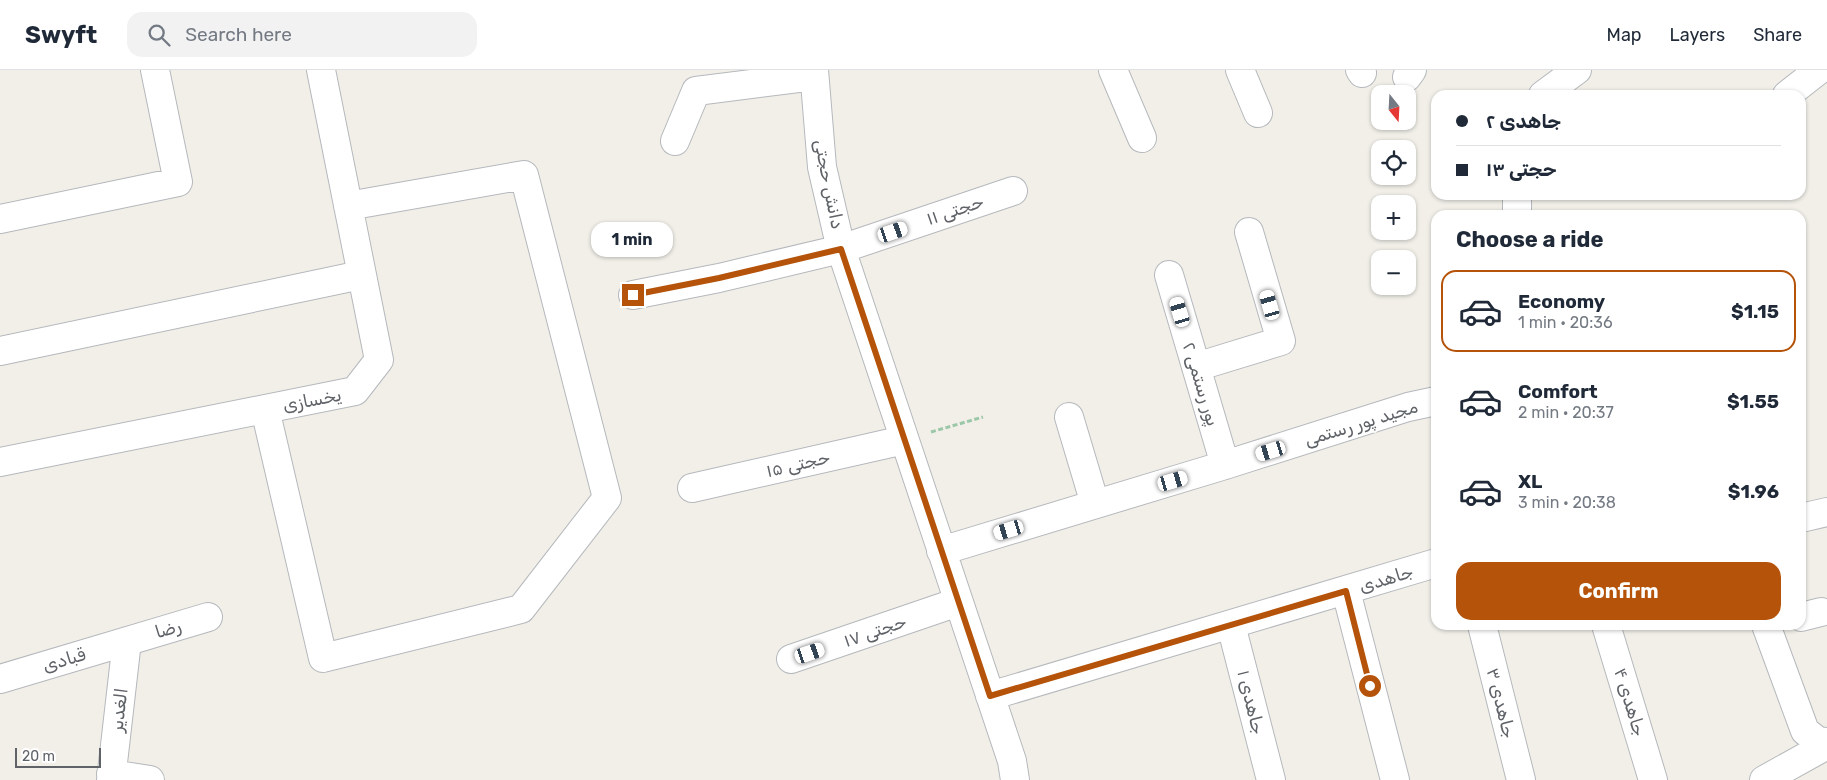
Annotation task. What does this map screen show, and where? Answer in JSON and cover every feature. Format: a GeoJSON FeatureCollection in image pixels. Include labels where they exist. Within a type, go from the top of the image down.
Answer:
{"type":"FeatureCollection","features":[{"type":"Feature","properties":{"kind":"street"},"geometry":{"type":"LineString","coordinates":[[0,219],[178,182],[155,70]]}},
{"type":"Feature","properties":{"kind":"street","name":"یخسازی"},"geometry":{"type":"LineString","coordinates":[[0,462],[354,391],[379,360],[321,70]]}},
{"type":"Feature","properties":{"kind":"street"},"geometry":{"type":"LineString","coordinates":[[1114,70],[1142,138]]}},
{"type":"Feature","properties":{"kind":"street"},"geometry":{"type":"LineString","coordinates":[[1240,70],[1258,113]]}},
{"type":"Feature","properties":{"kind":"street"},"geometry":{"type":"LineString","coordinates":[[1550,90],[1577,70]]}},
{"type":"Feature","properties":{"kind":"street"},"geometry":{"type":"LineString","coordinates":[[1793,90],[1819,70]]}},
{"type":"Feature","properties":{"kind":"street"},"geometry":{"type":"LineString","coordinates":[[675,141],[696,91],[814,73]]}},
{"type":"Feature","properties":{"kind":"street","name":"دانش حجتی"},"geometry":{"type":"LineString","coordinates":[[814,73],[822,167],[841,249],[1012,761],[1015,780]]}},
{"type":"Feature","properties":{"kind":"street"},"geometry":{"type":"LineString","coordinates":[[265,409],[323,658],[521,609],[607,498],[524,175],[348,206]]}},
{"type":"Feature","properties":{"kind":"street","name":"حجتی ۱۱"},"geometry":{"type":"LineString","coordinates":[[633,295],[719,278],[841,249],[1013,191]]}},
{"type":"Feature","properties":{"kind":"street"},"geometry":{"type":"LineString","coordinates":[[1196,367],[1281,341],[1249,232]]}},
{"type":"Feature","properties":{"kind":"street"},"geometry":{"type":"LineString","coordinates":[[0,351],[361,275]]}},
{"type":"Feature","properties":{"kind":"street","name":"پور رستمی ۲"},"geometry":{"type":"LineString","coordinates":[[1169,275],[1225,465]]}},
{"type":"Feature","properties":{"kind":"street","name":"مجید پور رستمی"},"geometry":{"type":"LineString","coordinates":[[941,551],[1225,465],[1408,407],[1431,402]]}},
{"type":"Feature","properties":{"kind":"street"},"geometry":{"type":"LineString","coordinates":[[1069,417],[1095,504]]}},
{"type":"Feature","properties":{"kind":"street","name":"حجتی ۱۵"},"geometry":{"type":"LineString","coordinates":[[692,488],[904,440]]}},
{"type":"Feature","properties":{"kind":"street"},"geometry":{"type":"LineString","coordinates":[[1806,517],[1827,512]]}},
{"type":"Feature","properties":{"kind":"street","name":"جاهدی"},"geometry":{"type":"LineString","coordinates":[[990,696],[1431,565]]}},
{"type":"Feature","properties":{"kind":"street"},"geometry":{"type":"LineString","coordinates":[[1346,591],[1395,780]]}},
{"type":"Feature","properties":{"kind":"street","name":"حجتی ۱۷"},"geometry":{"type":"LineString","coordinates":[[791,660],[958,602]]}},
{"type":"Feature","properties":{"kind":"street","name":"رضا"},"geometry":{"type":"LineString","coordinates":[[128,641],[208,617]]}},
{"type":"Feature","properties":{"kind":"street","name":"جاهدی ۱"},"geometry":{"type":"LineString","coordinates":[[1231,625],[1271,780]]}},
{"type":"Feature","properties":{"kind":"street","name":"جاهدی ۳"},"geometry":{"type":"LineString","coordinates":[[1483,630],[1521,780]]}},
{"type":"Feature","properties":{"kind":"street","name":"جاهدی ۴"},"geometry":{"type":"LineString","coordinates":[[1608,630],[1653,780]]}},
{"type":"Feature","properties":{"kind":"street"},"geometry":{"type":"LineString","coordinates":[[1769,630],[1805,731],[1818,741],[1827,744]]}},
{"type":"Feature","properties":{"kind":"street","name":"قبادی"},"geometry":{"type":"LineString","coordinates":[[0,679],[128,641]]}},
{"type":"Feature","properties":{"kind":"street","name":"الغدیر"},"geometry":{"type":"LineString","coordinates":[[111,777],[128,641]]}},
{"type":"Feature","properties":{"kind":"street"},"geometry":{"type":"LineString","coordinates":[[1764,780],[1827,744]]}},
{"type":"Feature","properties":{"kind":"street"},"geometry":{"type":"LineString","coordinates":[[111,777],[150,780]]}},
{"type":"Feature","properties":{"kind":"path"},"geometry":{"type":"LineString","coordinates":[[904,440],[983,417]]}},
{"type":"Feature","properties":{"kind":"route"},"geometry":{"type":"LineString","coordinates":[[633,295],[719,278],[841,249],[990,696],[1346,591],[1370,686]]}}]}
